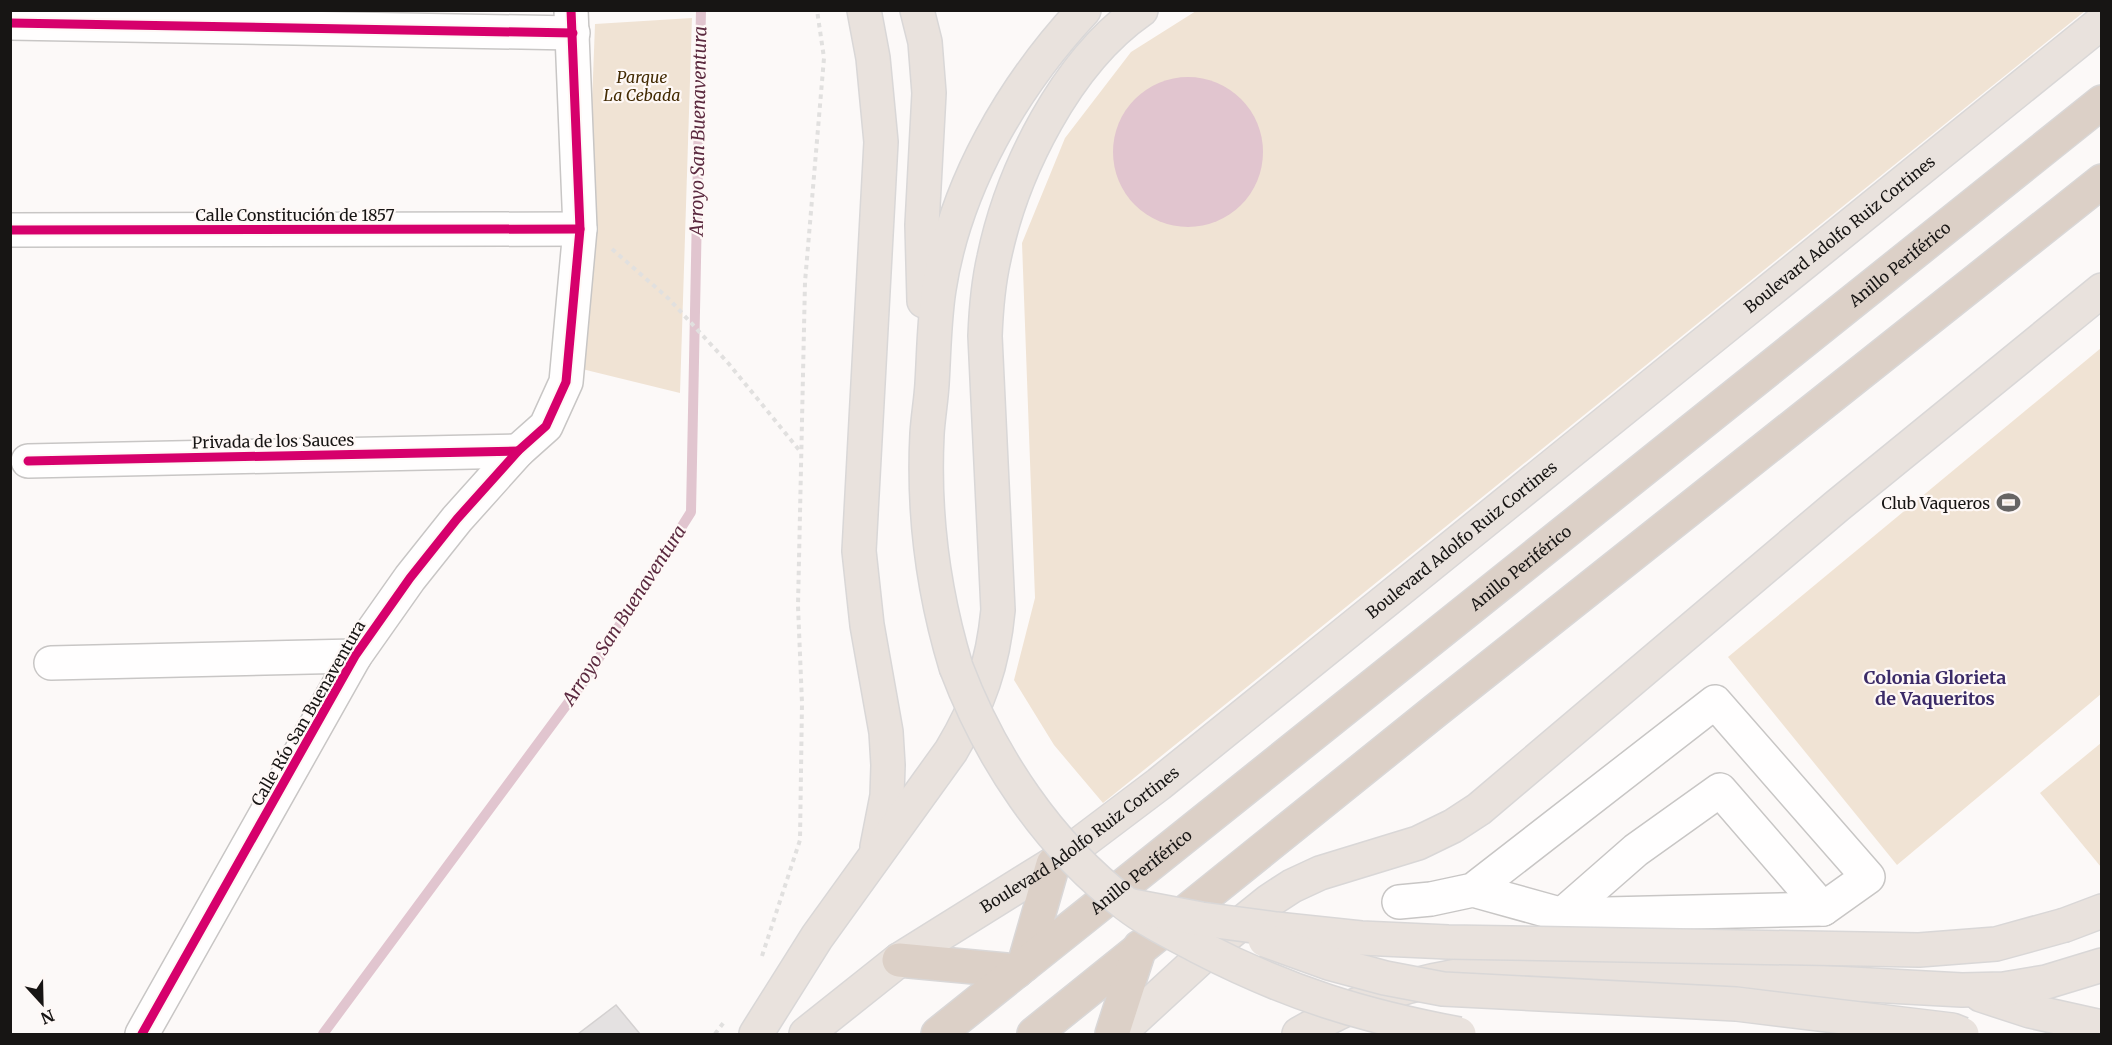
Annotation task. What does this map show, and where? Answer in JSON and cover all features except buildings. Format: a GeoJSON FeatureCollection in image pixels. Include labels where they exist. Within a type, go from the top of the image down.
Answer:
{"type":"FeatureCollection","features":[{"type":"Feature","properties":{"kind":"highway","name":"Anillo Periférico"},"geometry":{"type":"LineString","coordinates":[[938,1035],[2102,102]]}},
{"type":"Feature","properties":{"kind":"highway"},"geometry":{"type":"LineString","coordinates":[[1034,1035],[1140,947],[2102,181]]}},
{"type":"Feature","properties":{"kind":"highway"},"geometry":{"type":"LineString","coordinates":[[899,960],[1021,968],[1053,864]]}},
{"type":"Feature","properties":{"kind":"highway"},"geometry":{"type":"LineString","coordinates":[[1140,947],[1220,932]]}},
{"type":"Feature","properties":{"kind":"highway"},"geometry":{"type":"LineString","coordinates":[[1112,1035],[1140,947]]}},
{"type":"Feature","properties":{"kind":"main road"},"geometry":{"type":"LineString","coordinates":[[864,10],[874,68],[881,142],[859,551],[867,625],[886,732],[888,765],[885,806],[874,858]]}},
{"type":"Feature","properties":{"kind":"main road"},"geometry":{"type":"LineString","coordinates":[[917,10],[926,42],[929,93],[922,225],[923,293],[932,383]]}},
{"type":"Feature","properties":{"kind":"main road"},"geometry":{"type":"LineString","coordinates":[[1084,10],[1069,22],[1040,61],[981,158],[965,194],[950,240],[939,287],[933,335],[932,383],[927,432],[928,529],[942,622],[956,667],[981,726],[1023,795],[1052,833],[1088,871],[1127,905],[1161,927],[1241,969],[1287,988],[1373,1016],[1459,1035]]}},
{"type":"Feature","properties":{"kind":"main road"},"geometry":{"type":"LineString","coordinates":[[756,1035],[817,937],[951,751],[980,696],[995,638],[997,581],[985,336],[987,297],[993,258],[1003,221],[1026,160],[1059,99],[1081,68],[1106,40],[1141,10]]}},
{"type":"Feature","properties":{"kind":"main road","name":"Boulevard Adolfo Ruiz Cortines"},"geometry":{"type":"LineString","coordinates":[[806,1035],[899,960],[1053,864],[1159,784],[2102,22]]}},
{"type":"Feature","properties":{"kind":"main road"},"geometry":{"type":"LineString","coordinates":[[1118,1035],[1220,932],[1292,886],[1320,873],[1418,843],[1453,826],[1479,809],[1837,506],[2102,290]]}},
{"type":"Feature","properties":{"kind":"main road"},"geometry":{"type":"LineString","coordinates":[[1127,905],[1220,932],[1275,944],[1329,963],[1385,978],[1443,988],[1736,1004],[1952,1030],[1962,1035]]}},
{"type":"Feature","properties":{"kind":"main road"},"geometry":{"type":"LineString","coordinates":[[1220,932],[1276,929],[1362,938],[1448,942],[1919,950],[1996,944],[2065,925],[2102,910]]}},
{"type":"Feature","properties":{"kind":"main road"},"geometry":{"type":"LineString","coordinates":[[1299,1035],[1327,1018],[1368,999],[1405,986],[1444,977],[1483,972],[1814,982],[1962,990],[2004,988],[2046,982],[2102,965]]}},
{"type":"Feature","properties":{"kind":"main road"},"geometry":{"type":"LineString","coordinates":[[1962,990],[2030,1011],[2102,1028]]}},
{"type":"Feature","properties":{"kind":"street"},"geometry":{"type":"LineString","coordinates":[[10,22],[237,18],[572,22]]}},
{"type":"Feature","properties":{"kind":"street","name":"Calle Río San Buenaventura"},"geometry":{"type":"LineString","coordinates":[[142,1035],[356,656],[410,578],[458,519],[518,451],[546,426],[566,382],[580,229],[572,22]]}},
{"type":"Feature","properties":{"kind":"street","name":"Calle Constitución de 1857"},"geometry":{"type":"LineString","coordinates":[[10,230],[580,229]]}},
{"type":"Feature","properties":{"kind":"street","name":"Privada de los Sauces"},"geometry":{"type":"LineString","coordinates":[[28,461],[518,451]]}},
{"type":"Feature","properties":{"kind":"street"},"geometry":{"type":"LineString","coordinates":[[51,663],[356,656]]}},
{"type":"Feature","properties":{"kind":"street"},"geometry":{"type":"LineString","coordinates":[[1399,902],[1431,899],[1473,890],[1715,702],[1868,877],[1823,909],[1563,915],[1473,890]]}},
{"type":"Feature","properties":{"kind":"street"},"geometry":{"type":"LineString","coordinates":[[1483,972],[1563,915],[1636,850],[1720,790],[1823,909]]}},
{"type":"Feature","properties":{"kind":"path"},"geometry":{"type":"LineString","coordinates":[[760,960],[766,950],[800,840],[802,703],[798,606],[805,282],[825,58],[817,10]]}},
{"type":"Feature","properties":{"kind":"path"},"geometry":{"type":"LineString","coordinates":[[580,229],[597,236],[669,299],[729,363],[801,452]]}},
{"type":"Feature","properties":{"kind":"path"},"geometry":{"type":"LineString","coordinates":[[715,1035],[730,1012]]}},
{"type":"Feature","properties":{"kind":"green space"},"geometry":{"type":"Polygon","coordinates":[[[1196,11],[2085,11],[1103,803],[1054,745],[1014,680],[1035,598],[1022,243],[1065,138],[1131,52],[1196,11]]]}},
{"type":"Feature","properties":{"kind":"green space","name":"Parque La Cebada"},"geometry":{"type":"Polygon","coordinates":[[[692,18],[680,393],[582,369],[595,24],[692,18]]]}},
{"type":"Feature","properties":{"kind":"green space","name":"Club Vaqueros"},"geometry":{"type":"Polygon","coordinates":[[[2101,348],[2101,694],[1897,865],[1728,657],[2101,348]]]}},
{"type":"Feature","properties":{"kind":"green space"},"geometry":{"type":"Polygon","coordinates":[[[2101,743],[2101,867],[2040,793],[2101,743]]]}},
{"type":"Feature","properties":{"kind":"shaded area"},"geometry":{"type":"Polygon","coordinates":[[[1188,77],[1217,83],[1241,99],[1257,123],[1263,152],[1257,181],[1241,205],[1217,221],[1188,227],[1159,221],[1135,205],[1119,181],[1113,152],[1119,123],[1135,99],[1159,83],[1188,77]]]}},
{"type":"Feature","properties":{"kind":"waterway","name":"Arroyo San Buenaventura"},"geometry":{"type":"LineString","coordinates":[[323,1034],[585,680],[691,512],[701,10]]}},
{"type":"Feature","properties":{"kind":"cycle path"},"geometry":{"type":"LineString","coordinates":[[142,1034],[355,656],[410,578],[457,519],[518,451],[546,426],[566,382],[580,229],[571,10]]}},
{"type":"Feature","properties":{"kind":"cycle path"},"geometry":{"type":"LineString","coordinates":[[10,23],[573,33]]}},
{"type":"Feature","properties":{"kind":"cycle path"},"geometry":{"type":"LineString","coordinates":[[10,230],[580,229]]}},
{"type":"Feature","properties":{"kind":"cycle path"},"geometry":{"type":"LineString","coordinates":[[28,461],[518,451]]}},
{"type":"Feature","properties":{"kind":"place","name":"Club Vaqueros"},"geometry":{"type":"Point","coordinates":[2008,503]}},
{"type":"Feature","properties":{"kind":"district","name":"Colonia Glorieta de Vaqueritos"},"geometry":{"type":"Point","coordinates":[1935,687]}}]}
